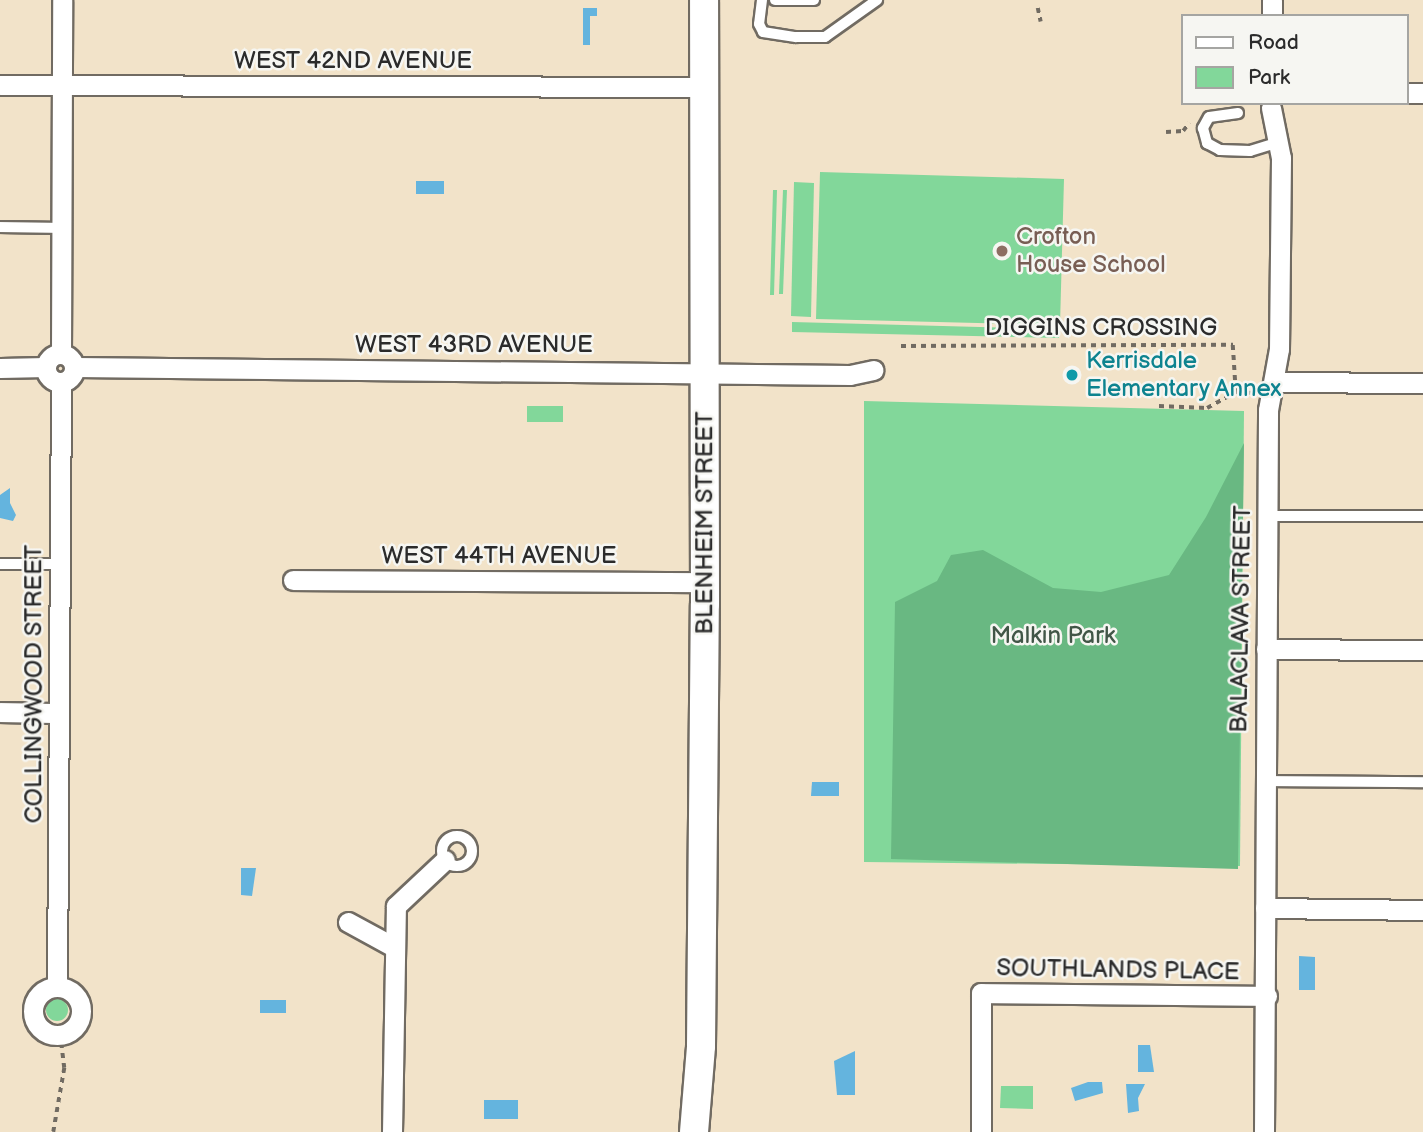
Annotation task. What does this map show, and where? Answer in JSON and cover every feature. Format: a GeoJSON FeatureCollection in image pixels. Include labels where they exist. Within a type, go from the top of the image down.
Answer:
{"type":"FeatureCollection","features":[{"type":"Feature","properties":{"kind":"street"},"geometry":{"type":"LineString","coordinates":[[62,0],[61,228],[71,377],[61,382],[50,378],[46,367],[51,357],[68,360]]}},
{"type":"Feature","properties":{"kind":"street","name":"BLENHEIM STREET"},"geometry":{"type":"LineString","coordinates":[[694,1132],[701,1046],[705,582],[704,0]]}},
{"type":"Feature","properties":{"kind":"street","name":"WEST 42ND AVENUE"},"geometry":{"type":"LineString","coordinates":[[0,85],[706,87]]}},
{"type":"Feature","properties":{"kind":"street","name":"BALACLAVA STREET"},"geometry":{"type":"LineString","coordinates":[[1264,1132],[1267,996],[1264,781],[1268,410],[1275,382],[1281,172],[1270,105]]}},
{"type":"Feature","properties":{"kind":"street","name":"WEST 43RD AVENUE"},"geometry":{"type":"LineString","coordinates":[[68,360],[850,375],[873,370]]}},
{"type":"Feature","properties":{"kind":"street"},"geometry":{"type":"LineString","coordinates":[[0,368],[46,367]]}},
{"type":"Feature","properties":{"kind":"street","name":"COLLINGWOOD STREET"},"geometry":{"type":"LineString","coordinates":[[57,987],[61,382]]}},
{"type":"Feature","properties":{"kind":"street"},"geometry":{"type":"LineString","coordinates":[[1275,382],[1423,383]]}},
{"type":"Feature","properties":{"kind":"street","name":"WEST 44TH AVENUE"},"geometry":{"type":"LineString","coordinates":[[293,580],[705,582]]}},
{"type":"Feature","properties":{"kind":"street"},"geometry":{"type":"LineString","coordinates":[[1266,649],[1423,650]]}},
{"type":"Feature","properties":{"kind":"street"},"geometry":{"type":"LineString","coordinates":[[0,712],[58,713]]}},
{"type":"Feature","properties":{"kind":"street"},"geometry":{"type":"LineString","coordinates":[[392,1132],[396,906],[444,860]]}},
{"type":"Feature","properties":{"kind":"street"},"geometry":{"type":"LineString","coordinates":[[1265,908],[1423,911]]}},
{"type":"Feature","properties":{"kind":"street"},"geometry":{"type":"LineString","coordinates":[[348,922],[394,947]]}},
{"type":"Feature","properties":{"kind":"street"},"geometry":{"type":"LineString","coordinates":[[57,987],[72,992],[80,1005],[74,1027],[60,1034],[43,1031],[33,1017],[41,993],[57,987]]}},
{"type":"Feature","properties":{"kind":"street","name":"SOUTHLANDS PLACE"},"geometry":{"type":"LineString","coordinates":[[981,1132],[981,993],[1267,996]]}},
{"type":"Feature","properties":{"kind":"street","name":"BLENHEIM STREET"},"geometry":{"type":"LineString","coordinates":[[701,1046],[709,1132]]}},
{"type":"Feature","properties":{"kind":"lane"},"geometry":{"type":"LineString","coordinates":[[762,0],[759,24],[764,32],[796,37],[825,37],[877,0]]}},
{"type":"Feature","properties":{"kind":"lane"},"geometry":{"type":"LineString","coordinates":[[777,0],[814,0]]}},
{"type":"Feature","properties":{"kind":"lane"},"geometry":{"type":"LineString","coordinates":[[1238,113],[1209,117],[1203,128],[1207,143],[1220,150],[1250,151],[1277,143]]}},
{"type":"Feature","properties":{"kind":"lane"},"geometry":{"type":"LineString","coordinates":[[0,227],[61,228]]}},
{"type":"Feature","properties":{"kind":"lane"},"geometry":{"type":"LineString","coordinates":[[1268,516],[1423,516]]}},
{"type":"Feature","properties":{"kind":"lane"},"geometry":{"type":"LineString","coordinates":[[0,564],[60,564]]}},
{"type":"Feature","properties":{"kind":"lane"},"geometry":{"type":"LineString","coordinates":[[1264,781],[1423,782]]}},
{"type":"Feature","properties":{"kind":"path"},"geometry":{"type":"LineString","coordinates":[[1038,8],[1041,22]]}},
{"type":"Feature","properties":{"kind":"path"},"geometry":{"type":"LineString","coordinates":[[1166,132],[1183,131],[1193,119]]}},
{"type":"Feature","properties":{"kind":"path","name":"DIGGINS CROSSING"},"geometry":{"type":"LineString","coordinates":[[901,346],[1233,345],[1236,392]]}},
{"type":"Feature","properties":{"kind":"path"},"geometry":{"type":"LineString","coordinates":[[1159,406],[1207,408],[1236,392],[1257,394]]}},
{"type":"Feature","properties":{"kind":"path"},"geometry":{"type":"LineString","coordinates":[[53,1132],[64,1068],[60,1034]]}},
{"type":"Feature","properties":{"kind":"green space"},"geometry":{"type":"Polygon","coordinates":[[[820,172],[1064,179],[1060,325],[816,319],[820,172]]]}},
{"type":"Feature","properties":{"kind":"green space"},"geometry":{"type":"Polygon","coordinates":[[[794,182],[814,183],[811,317],[791,316],[794,182]]]}},
{"type":"Feature","properties":{"kind":"green space"},"geometry":{"type":"Polygon","coordinates":[[[773,190],[777,190],[774,295],[770,295],[773,190]]]}},
{"type":"Feature","properties":{"kind":"green space"},"geometry":{"type":"Polygon","coordinates":[[[783,190],[787,190],[783,294],[779,294],[783,190]]]}},
{"type":"Feature","properties":{"kind":"green space"},"geometry":{"type":"Polygon","coordinates":[[[792,322],[1059,329],[1059,338],[792,332],[792,322]]]}},
{"type":"Feature","properties":{"kind":"green space","name":"Malkin Park"},"geometry":{"type":"Polygon","coordinates":[[[864,401],[1244,411],[1240,866],[864,862],[864,401]]]}},
{"type":"Feature","properties":{"kind":"green space"},"geometry":{"type":"Polygon","coordinates":[[[527,406],[563,406],[563,422],[527,422],[527,406]]]}},
{"type":"Feature","properties":{"kind":"green space"},"geometry":{"type":"Polygon","coordinates":[[[1244,443],[1238,869],[891,859],[895,602],[937,581],[951,555],[983,550],[1053,588],[1101,592],[1169,575],[1206,517],[1244,443]]]}},
{"type":"Feature","properties":{"kind":"green space"},"geometry":{"type":"Polygon","coordinates":[[[53,999],[61,999],[68,1006],[68,1014],[61,1021],[53,1021],[46,1014],[46,1006],[53,999]]]}},
{"type":"Feature","properties":{"kind":"green space"},"geometry":{"type":"Polygon","coordinates":[[[1001,1086],[1033,1086],[1033,1109],[1000,1108],[1001,1086]]]}},
{"type":"Feature","properties":{"kind":"water"},"geometry":{"type":"Polygon","coordinates":[[[583,8],[597,8],[597,16],[590,16],[590,45],[583,45],[583,8]]]}},
{"type":"Feature","properties":{"kind":"water"},"geometry":{"type":"Polygon","coordinates":[[[416,181],[444,181],[444,194],[416,194],[416,181]]]}},
{"type":"Feature","properties":{"kind":"water"},"geometry":{"type":"Polygon","coordinates":[[[10,488],[10,503],[16,515],[13,521],[0,518],[0,495],[10,488]]]}},
{"type":"Feature","properties":{"kind":"water"},"geometry":{"type":"Polygon","coordinates":[[[812,782],[839,782],[839,796],[811,796],[812,782]]]}},
{"type":"Feature","properties":{"kind":"water"},"geometry":{"type":"Polygon","coordinates":[[[241,868],[256,868],[252,896],[241,895],[241,868]]]}},
{"type":"Feature","properties":{"kind":"water"},"geometry":{"type":"Polygon","coordinates":[[[1299,956],[1315,957],[1315,990],[1299,990],[1299,956]]]}},
{"type":"Feature","properties":{"kind":"water"},"geometry":{"type":"Polygon","coordinates":[[[260,1000],[286,1000],[286,1013],[260,1013],[260,1000]]]}},
{"type":"Feature","properties":{"kind":"water"},"geometry":{"type":"Polygon","coordinates":[[[1138,1045],[1150,1045],[1154,1072],[1138,1072],[1138,1045]]]}},
{"type":"Feature","properties":{"kind":"water"},"geometry":{"type":"Polygon","coordinates":[[[855,1051],[855,1095],[837,1095],[834,1061],[855,1051]]]}},
{"type":"Feature","properties":{"kind":"water"},"geometry":{"type":"Polygon","coordinates":[[[1088,1082],[1102,1082],[1103,1093],[1075,1101],[1071,1088],[1088,1082]]]}},
{"type":"Feature","properties":{"kind":"water"},"geometry":{"type":"Polygon","coordinates":[[[1126,1084],[1145,1084],[1138,1098],[1139,1111],[1128,1113],[1126,1084]]]}},
{"type":"Feature","properties":{"kind":"water"},"geometry":{"type":"Polygon","coordinates":[[[484,1100],[518,1100],[518,1119],[484,1119],[484,1100]]]}},
{"type":"Feature","properties":{"kind":"place","name":"Crofton House School"},"geometry":{"type":"Point","coordinates":[1002,251]}},
{"type":"Feature","properties":{"kind":"place","name":"Kerrisdale Elementary Annex"},"geometry":{"type":"Point","coordinates":[1072,375]}}]}
